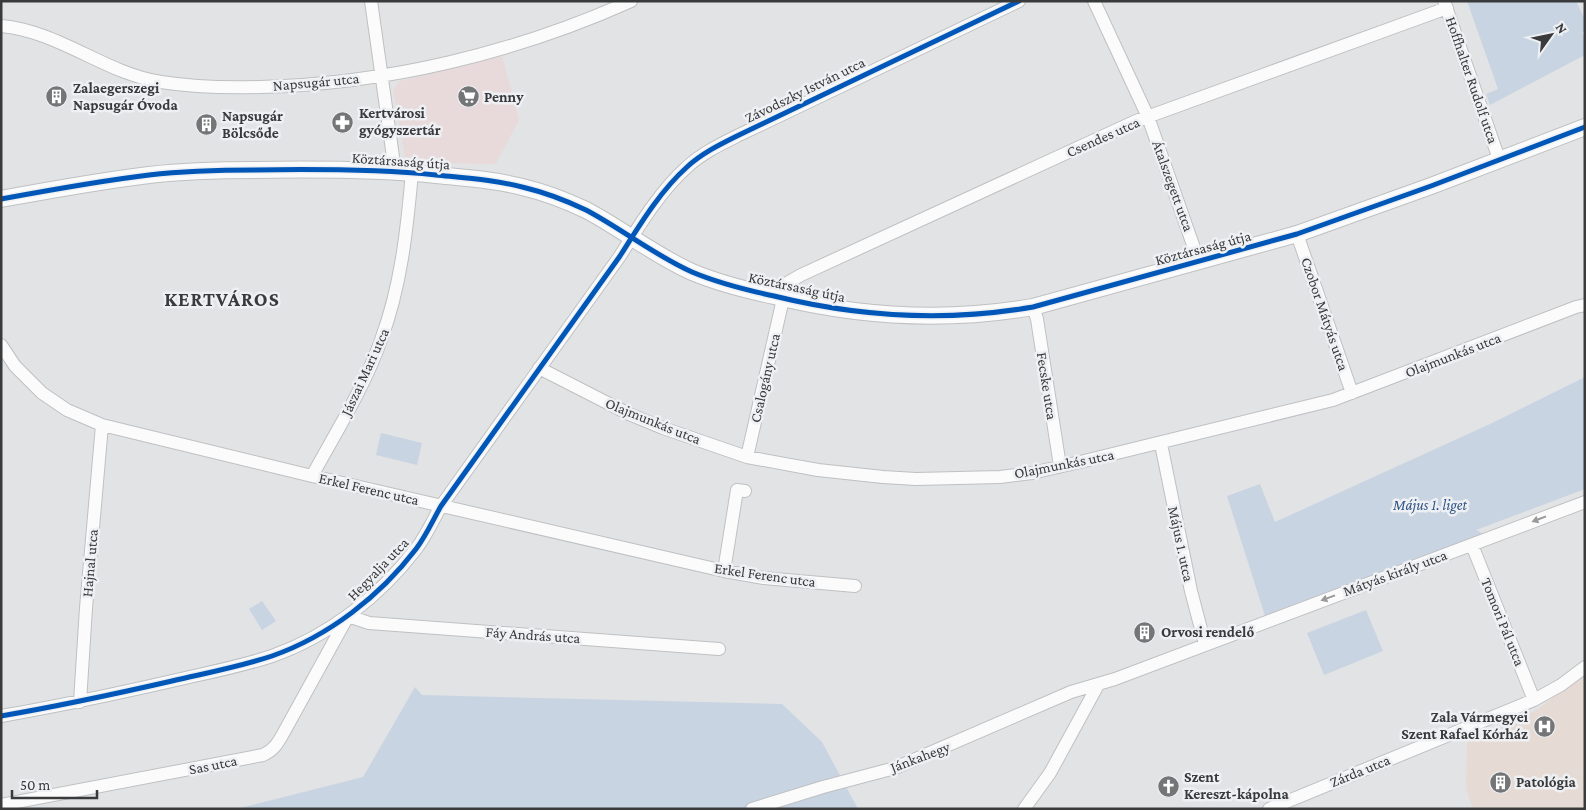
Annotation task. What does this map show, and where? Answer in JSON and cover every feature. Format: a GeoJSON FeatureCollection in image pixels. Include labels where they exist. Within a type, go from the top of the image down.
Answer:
{"type":"FeatureCollection","features":[{"type":"Feature","properties":{"kind":"street"},"geometry":{"type":"LineString","coordinates":[[371,1],[395,171]]}},
{"type":"Feature","properties":{"kind":"street","name":"Napsugár utca"},"geometry":{"type":"LineString","coordinates":[[1,26],[29,30],[115,69],[142,78],[162,82],[222,87],[275,86],[334,82],[436,65],[500,49],[572,25],[630,1]]}},
{"type":"Feature","properties":{"kind":"street","name":"Závodszky István utca"},"geometry":{"type":"LineString","coordinates":[[631,238],[641,222],[686,167],[708,152],[739,135],[1019,1]]}},
{"type":"Feature","properties":{"kind":"street","name":"Átalszegett utca"},"geometry":{"type":"LineString","coordinates":[[1094,1],[1148,117],[1200,262]]}},
{"type":"Feature","properties":{"kind":"street","name":"Csendes utca"},"geometry":{"type":"LineString","coordinates":[[780,298],[780,287],[801,275],[1148,117],[1445,5]]}},
{"type":"Feature","properties":{"kind":"street","name":"Hoffhalter Rudolf utca"},"geometry":{"type":"LineString","coordinates":[[1445,5],[1499,159]]}},
{"type":"Feature","properties":{"kind":"street","name":"Köztársaság útja"},"geometry":{"type":"LineString","coordinates":[[1,199],[152,174],[287,169],[412,172],[510,184],[542,192],[585,210],[692,272],[737,288],[836,309],[907,316],[982,314],[1033,307],[1297,234],[1585,127]]}},
{"type":"Feature","properties":{"kind":"street","name":"Jászai Mari utca"},"geometry":{"type":"LineString","coordinates":[[312,476],[362,385],[388,322],[396,295],[405,246],[412,172]]}},
{"type":"Feature","properties":{"kind":"street","name":"Czobor Mátyás utca"},"geometry":{"type":"LineString","coordinates":[[1297,234],[1352,393]]}},
{"type":"Feature","properties":{"kind":"street","name":"Hegyalja utca"},"geometry":{"type":"LineString","coordinates":[[1,716],[80,702],[221,670],[272,656],[311,639],[348,616],[385,583],[417,548],[441,506],[631,238]]}},
{"type":"Feature","properties":{"kind":"street","name":"Csalogány utca"},"geometry":{"type":"LineString","coordinates":[[747,457],[780,298]]}},
{"type":"Feature","properties":{"kind":"street","name":"Olajmunkás utca"},"geometry":{"type":"LineString","coordinates":[[539,368],[629,414],[663,428],[747,457],[818,470],[916,478],[1000,477],[1032,472],[1161,444],[1333,400],[1585,305]]}},
{"type":"Feature","properties":{"kind":"street","name":"Fecske utca"},"geometry":{"type":"LineString","coordinates":[[1033,307],[1037,319],[1060,466]]}},
{"type":"Feature","properties":{"kind":"street","name":"Erkel Ferenc utca"},"geometry":{"type":"LineString","coordinates":[[1,345],[15,366],[42,393],[67,410],[102,424],[312,476],[724,571],[764,578],[856,586]]}},
{"type":"Feature","properties":{"kind":"street","name":"Hajnal utca"},"geometry":{"type":"LineString","coordinates":[[80,702],[102,424]]}},
{"type":"Feature","properties":{"kind":"street","name":"Május 1. utca"},"geometry":{"type":"LineString","coordinates":[[1161,444],[1191,591],[1205,644]]}},
{"type":"Feature","properties":{"kind":"street"},"geometry":{"type":"LineString","coordinates":[[724,571],[737,490],[745,491]]}},
{"type":"Feature","properties":{"kind":"street","name":"Mátyás király utca"},"geometry":{"type":"LineString","coordinates":[[1098,685],[1585,502]]}},
{"type":"Feature","properties":{"kind":"street","name":"Tomori Pál utca"},"geometry":{"type":"LineString","coordinates":[[1472,545],[1534,700]]}},
{"type":"Feature","properties":{"kind":"street","name":"Fáy András utca"},"geometry":{"type":"LineString","coordinates":[[348,616],[369,623],[719,649]]}},
{"type":"Feature","properties":{"kind":"street","name":"Sas utca"},"geometry":{"type":"LineString","coordinates":[[1,805],[263,755],[269,752],[274,749],[284,732],[348,616]]}},
{"type":"Feature","properties":{"kind":"street","name":"Zárda utca"},"geometry":{"type":"LineString","coordinates":[[1269,809],[1534,700],[1561,685],[1585,667]]}},
{"type":"Feature","properties":{"kind":"street"},"geometry":{"type":"LineString","coordinates":[[1024,809],[1050,773],[1098,685]]}},
{"type":"Feature","properties":{"kind":"street","name":"Jánkahegy"},"geometry":{"type":"LineString","coordinates":[[752,809],[823,786],[895,768],[1071,692],[1098,685]]}},
{"type":"Feature","properties":{"kind":"shaded area"},"geometry":{"type":"Polygon","coordinates":[[[502,56],[519,120],[496,164],[406,163],[393,90],[400,81],[502,56]]]}},
{"type":"Feature","properties":{"kind":"shaded area","name":"Zala Vármegyei Szent Rafael Kórház"},"geometry":{"type":"Polygon","coordinates":[[[1585,673],[1585,809],[1473,809],[1466,788],[1467,743],[1538,709],[1585,673]]]}},
{"type":"Feature","properties":{"kind":"green space"},"geometry":{"type":"Polygon","coordinates":[[[1467,1],[1576,1],[1585,20],[1585,31],[1582,32],[1585,39],[1585,55],[1490,105],[1486,94],[1498,89],[1467,1]]]}},
{"type":"Feature","properties":{"kind":"green space","name":"Május 1. liget"},"geometry":{"type":"Polygon","coordinates":[[[1585,377],[1585,489],[1476,530],[1490,537],[1265,616],[1227,496],[1260,484],[1275,522],[1490,424],[1585,377]]]}},
{"type":"Feature","properties":{"kind":"green space"},"geometry":{"type":"Polygon","coordinates":[[[381,433],[422,443],[417,465],[376,455],[381,433]]]}},
{"type":"Feature","properties":{"kind":"green space"},"geometry":{"type":"Polygon","coordinates":[[[262,601],[276,621],[262,630],[249,609],[262,601]]]}},
{"type":"Feature","properties":{"kind":"green space"},"geometry":{"type":"Polygon","coordinates":[[[1366,610],[1383,651],[1324,675],[1307,633],[1366,610]]]}},
{"type":"Feature","properties":{"kind":"green space"},"geometry":{"type":"Polygon","coordinates":[[[415,687],[422,695],[782,704],[822,742],[858,809],[236,809],[363,777],[415,687]]]}},
{"type":"Feature","properties":{"kind":"cycle path"},"geometry":{"type":"LineString","coordinates":[[1,716],[129,691],[260,660],[293,648],[352,613],[386,583],[416,549],[441,506],[620,256],[650,209],[677,176],[705,153],[732,138],[1019,1]]}},
{"type":"Feature","properties":{"kind":"cycle path"},"geometry":{"type":"LineString","coordinates":[[1,199],[130,177],[202,171],[368,171],[413,173],[481,180],[534,190],[572,203],[599,217],[678,265],[702,276],[732,286],[806,303],[870,313],[935,316],[968,315],[1033,307],[1297,234],[1431,186],[1585,127]]}},
{"type":"Feature","properties":{"kind":"place","name":"Zalaegerszegi Napsugár Óvoda"},"geometry":{"type":"Point","coordinates":[57,97]}},
{"type":"Feature","properties":{"kind":"place","name":"Penny"},"geometry":{"type":"Point","coordinates":[468,97]}},
{"type":"Feature","properties":{"kind":"place","name":"Kertvárosi gyógyszertár"},"geometry":{"type":"Point","coordinates":[343,122]}},
{"type":"Feature","properties":{"kind":"place","name":"Napsugár Bölcsőde"},"geometry":{"type":"Point","coordinates":[206,125]}},
{"type":"Feature","properties":{"kind":"place","name":"Orvosi rendelő"},"geometry":{"type":"Point","coordinates":[1145,632]}},
{"type":"Feature","properties":{"kind":"place","name":"Zala Vármegyei Szent Rafael Kórház"},"geometry":{"type":"Point","coordinates":[1544,726]}},
{"type":"Feature","properties":{"kind":"place","name":"Patológia"},"geometry":{"type":"Point","coordinates":[1500,782]}},
{"type":"Feature","properties":{"kind":"place","name":"Szent Kereszt-kápolna"},"geometry":{"type":"Point","coordinates":[1168,786]}},
{"type":"Feature","properties":{"kind":"district","name":"KERTVÁROS"},"geometry":{"type":"Point","coordinates":[222,299]}}]}
